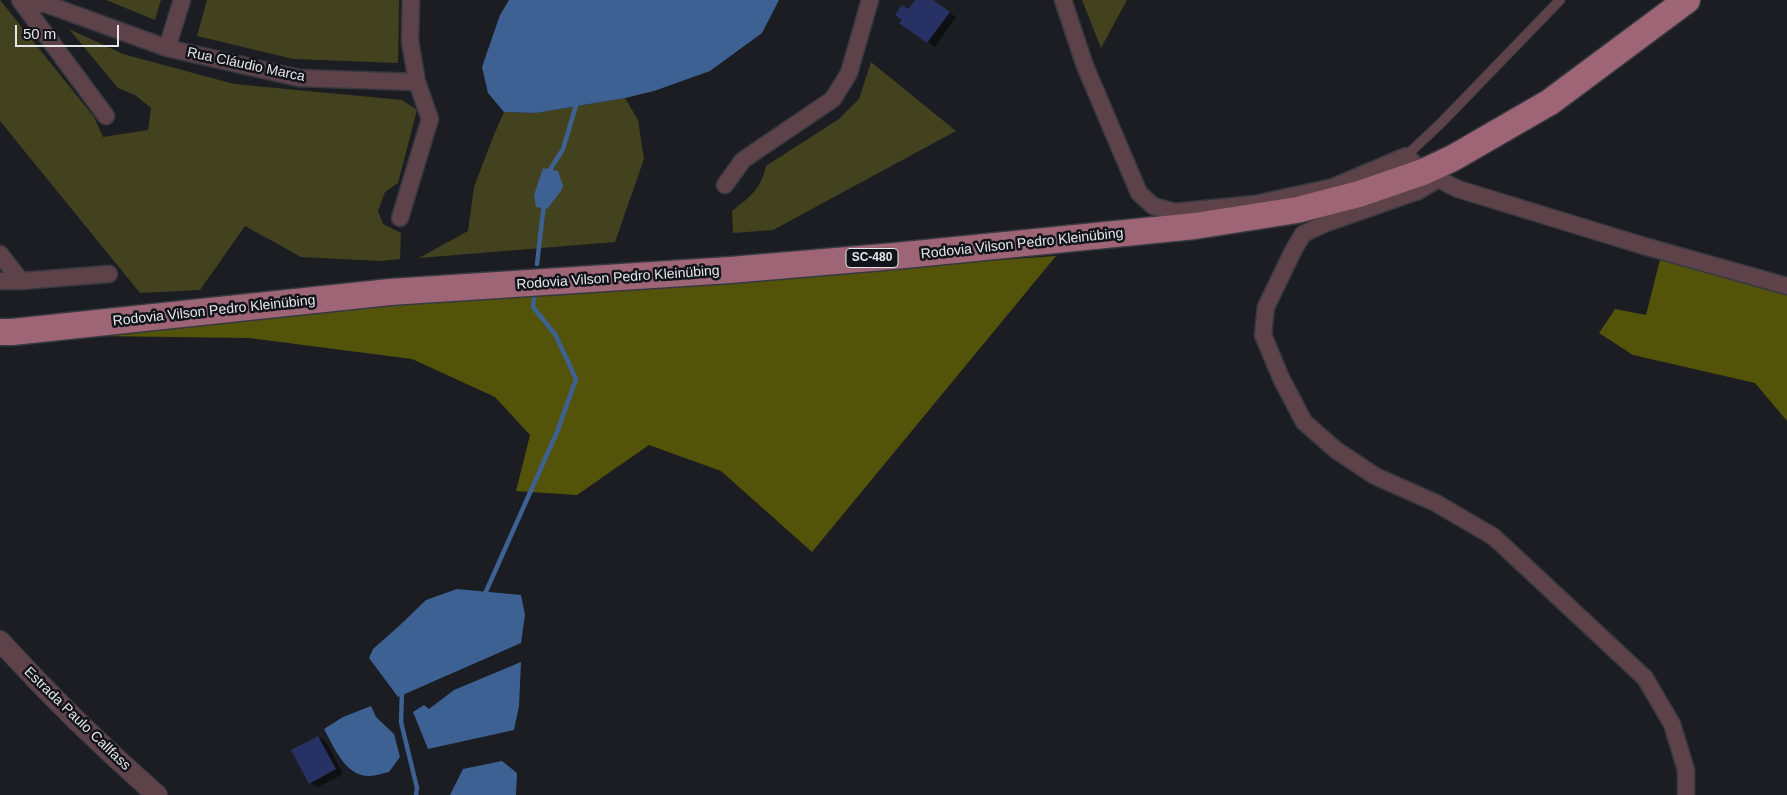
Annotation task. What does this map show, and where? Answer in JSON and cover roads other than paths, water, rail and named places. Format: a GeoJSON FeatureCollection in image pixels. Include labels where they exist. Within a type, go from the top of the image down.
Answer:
{"type":"FeatureCollection","features":[{"type":"Feature","properties":{"kind":"main road","name":"Rodovia Vilson Pedro Kleinübing"},"geometry":{"type":"LineString","coordinates":[[0,332],[390,292],[740,270],[904,255],[1195,226],[1297,210],[1358,194],[1453,158],[1550,102],[1687,0]]}},
{"type":"Feature","properties":{"kind":"street"},"geometry":{"type":"LineString","coordinates":[[167,48],[182,0]]}},
{"type":"Feature","properties":{"kind":"street"},"geometry":{"type":"LineString","coordinates":[[400,218],[430,119],[417,82],[410,41],[411,0]]}},
{"type":"Feature","properties":{"kind":"street"},"geometry":{"type":"LineString","coordinates":[[725,185],[743,160],[833,99],[849,74],[870,0]]}},
{"type":"Feature","properties":{"kind":"street"},"geometry":{"type":"LineString","coordinates":[[1063,0],[1085,66],[1139,193],[1153,206],[1174,212],[1255,204],[1422,169],[1458,189],[1644,246],[1787,286]]}},
{"type":"Feature","properties":{"kind":"street"},"geometry":{"type":"LineString","coordinates":[[22,2],[106,116]]}},
{"type":"Feature","properties":{"kind":"street","name":"Rua Cláudio Marca"},"geometry":{"type":"LineString","coordinates":[[22,2],[46,4],[167,48],[299,78],[417,82]]}},
{"type":"Feature","properties":{"kind":"street"},"geometry":{"type":"LineString","coordinates":[[1422,169],[1418,191],[1324,224],[1303,234],[1266,307],[1263,335],[1281,378],[1304,422],[1336,450],[1375,476],[1436,502],[1494,537],[1644,678],[1672,724],[1686,770],[1686,795]]}},
{"type":"Feature","properties":{"kind":"street"},"geometry":{"type":"LineString","coordinates":[[0,254],[21,281]]}},
{"type":"Feature","properties":{"kind":"street"},"geometry":{"type":"LineString","coordinates":[[0,281],[109,274]]}},
{"type":"Feature","properties":{"kind":"street","name":"Estrada Paulo Callfass"},"geometry":{"type":"LineString","coordinates":[[0,641],[26,670],[156,795]]}},
{"type":"Feature","properties":{"kind":"lane"},"geometry":{"type":"LineString","coordinates":[[1422,169],[1441,124],[1560,0]]}},
{"type":"Feature","properties":{"kind":"water"},"geometry":{"type":"Polygon","coordinates":[[[509,0],[779,0],[762,33],[710,71],[654,91],[625,98],[536,113],[504,112],[488,93],[482,67],[500,15],[509,0]]]}},
{"type":"Feature","properties":{"kind":"water"},"geometry":{"type":"Polygon","coordinates":[[[543,168],[558,171],[563,186],[547,209],[536,207],[534,195],[543,168]]]}},
{"type":"Feature","properties":{"kind":"water"},"geometry":{"type":"Polygon","coordinates":[[[457,589],[521,595],[525,615],[521,643],[398,697],[369,658],[373,649],[426,600],[457,589]]]}},
{"type":"Feature","properties":{"kind":"water"},"geometry":{"type":"Polygon","coordinates":[[[521,662],[519,706],[514,730],[428,749],[413,712],[424,705],[429,709],[454,690],[521,662]]]}},
{"type":"Feature","properties":{"kind":"water"},"geometry":{"type":"Polygon","coordinates":[[[371,706],[376,717],[394,734],[400,757],[389,772],[369,776],[361,775],[347,766],[336,752],[324,729],[343,717],[371,706]]]}},
{"type":"Feature","properties":{"kind":"water"},"geometry":{"type":"Polygon","coordinates":[[[502,761],[517,773],[516,795],[450,795],[463,769],[502,761]]]}},
{"type":"Feature","properties":{"kind":"waterway"},"geometry":{"type":"LineString","coordinates":[[548,173],[563,149],[577,102]]}},
{"type":"Feature","properties":{"kind":"waterway"},"geometry":{"type":"LineString","coordinates":[[537,264],[544,203]]}},
{"type":"Feature","properties":{"kind":"waterway"},"geometry":{"type":"LineString","coordinates":[[484,596],[557,432],[576,379],[555,334],[533,307],[535,290]]}},
{"type":"Feature","properties":{"kind":"waterway"},"geometry":{"type":"LineString","coordinates":[[402,690],[401,722],[417,788],[416,795]]}}]}
